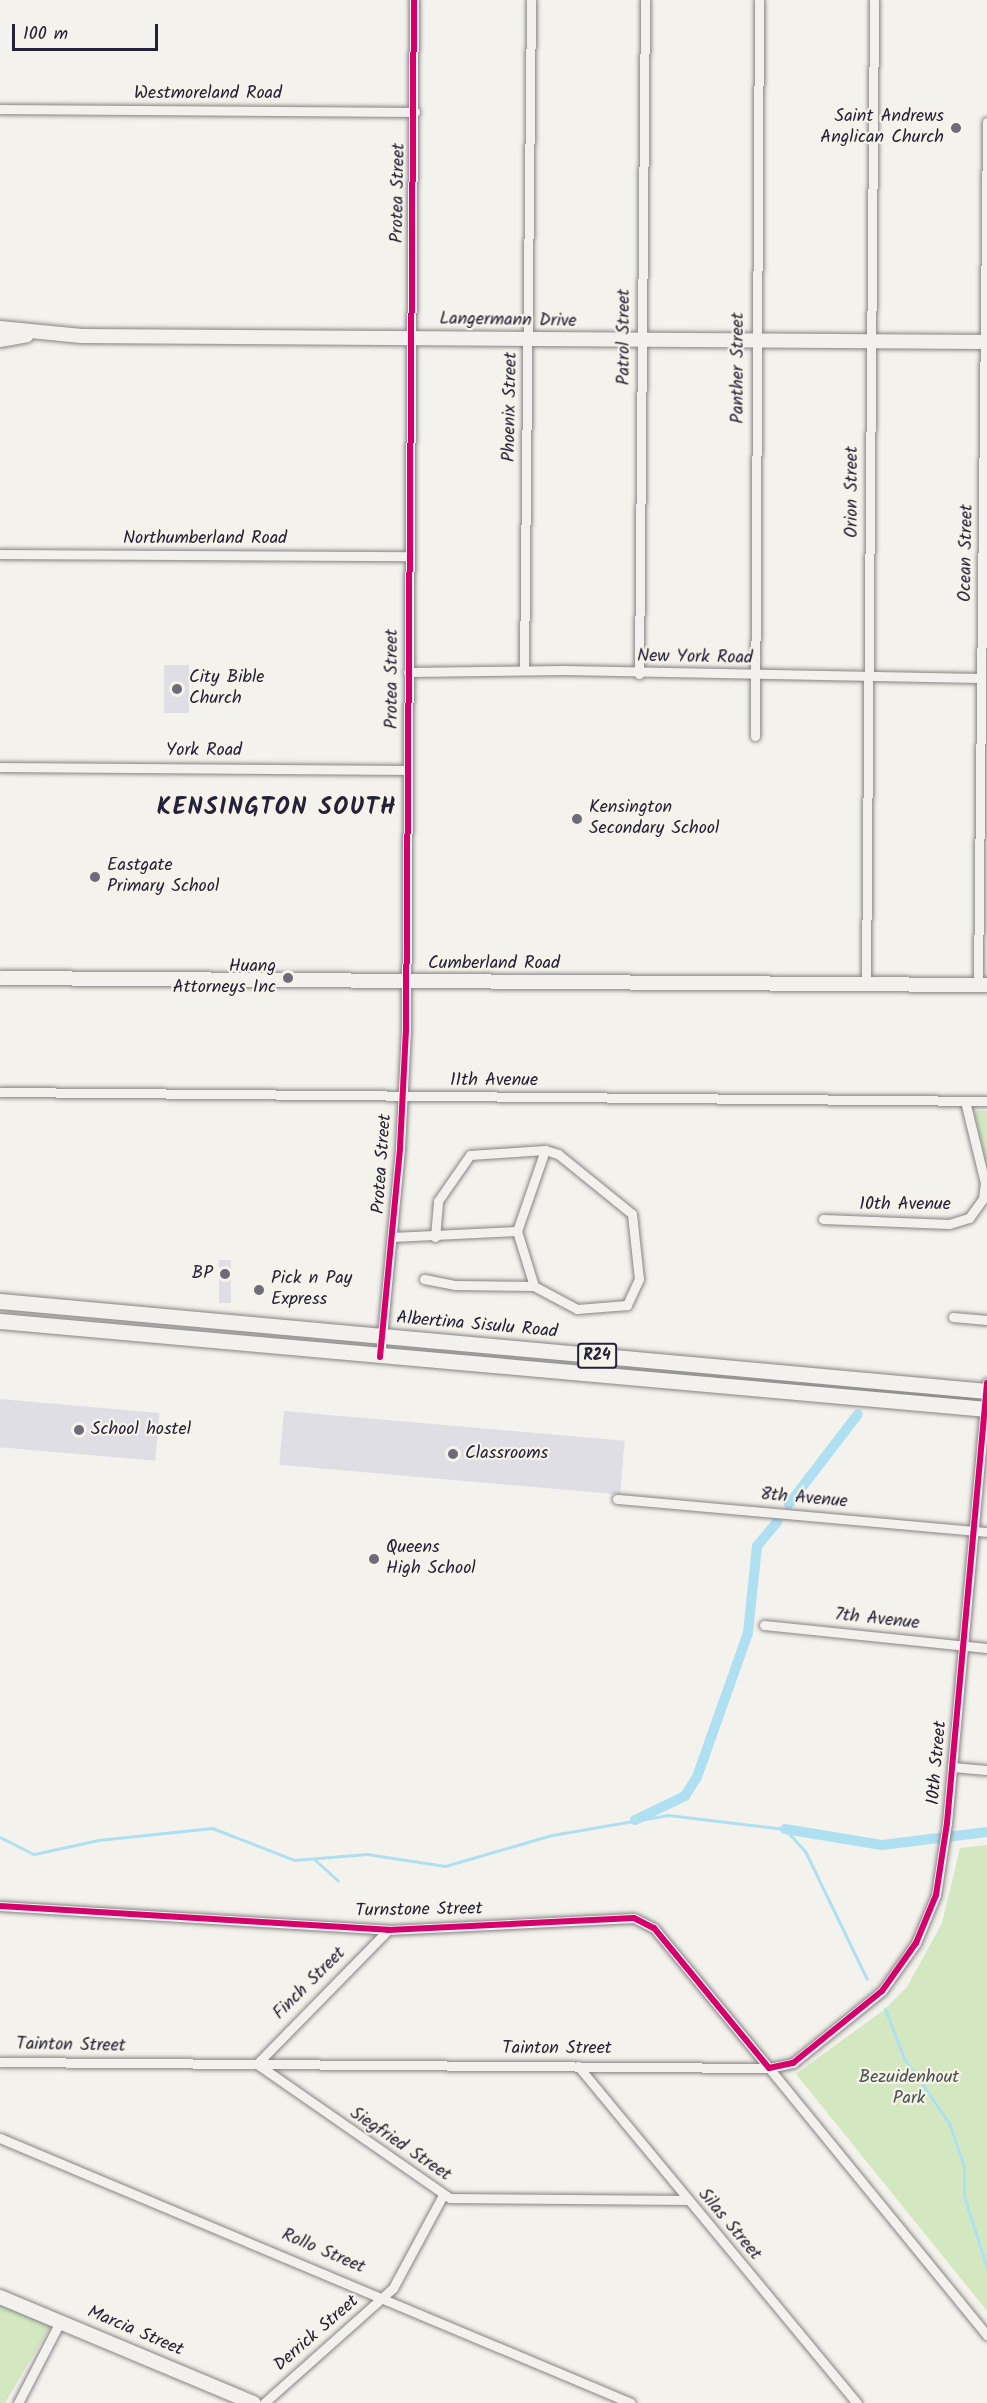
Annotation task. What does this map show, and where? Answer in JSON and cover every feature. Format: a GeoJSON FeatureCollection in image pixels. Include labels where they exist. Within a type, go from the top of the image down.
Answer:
{"type":"FeatureCollection","features":[{"type":"Feature","properties":{"kind":"main road","name":"Langermann Drive"},"geometry":{"type":"LineString","coordinates":[[0,328],[29,334],[756,342],[986,342]]}},
{"type":"Feature","properties":{"kind":"main road","name":"Langermann Drive"},"geometry":{"type":"LineString","coordinates":[[0,340],[29,334]]}},
{"type":"Feature","properties":{"kind":"main road","name":"Cumberland Road"},"geometry":{"type":"LineString","coordinates":[[0,978],[983,984]]}},
{"type":"Feature","properties":{"kind":"main road","name":"Albertina Sisulu Road"},"geometry":{"type":"LineString","coordinates":[[0,1301],[987,1389]]}},
{"type":"Feature","properties":{"kind":"main road","name":"R24"},"geometry":{"type":"LineString","coordinates":[[0,1321],[380,1357],[986,1409]]}},
{"type":"Feature","properties":{"kind":"main road","name":"Marcia Street"},"geometry":{"type":"LineString","coordinates":[[0,2297],[61,2320],[254,2403]]}},
{"type":"Feature","properties":{"kind":"street","name":"Protea Street"},"geometry":{"type":"LineString","coordinates":[[380,1357],[403,1096],[415,112],[414,0]]}},
{"type":"Feature","properties":{"kind":"street","name":"Phoenix Street"},"geometry":{"type":"LineString","coordinates":[[524,670],[531,0]]}},
{"type":"Feature","properties":{"kind":"street","name":"Patrol Street"},"geometry":{"type":"LineString","coordinates":[[639,674],[645,0]]}},
{"type":"Feature","properties":{"kind":"street","name":"Panther Street"},"geometry":{"type":"LineString","coordinates":[[755,736],[759,0]]}},
{"type":"Feature","properties":{"kind":"street","name":"Orion Street"},"geometry":{"type":"LineString","coordinates":[[866,983],[874,0]]}},
{"type":"Feature","properties":{"kind":"street","name":"Westmoreland Road"},"geometry":{"type":"LineString","coordinates":[[0,109],[415,112]]}},
{"type":"Feature","properties":{"kind":"street","name":"Ocean Street"},"geometry":{"type":"LineString","coordinates":[[983,984],[981,678],[987,122]]}},
{"type":"Feature","properties":{"kind":"street","name":"Northumberland Road"},"geometry":{"type":"LineString","coordinates":[[0,554],[409,556]]}},
{"type":"Feature","properties":{"kind":"street","name":"New York Road"},"geometry":{"type":"LineString","coordinates":[[408,672],[524,670],[639,674],[981,678]]}},
{"type":"Feature","properties":{"kind":"street","name":"York Road"},"geometry":{"type":"LineString","coordinates":[[0,767],[408,770]]}},
{"type":"Feature","properties":{"kind":"street","name":"11th Avenue"},"geometry":{"type":"LineString","coordinates":[[0,1092],[987,1101]]}},
{"type":"Feature","properties":{"kind":"street","name":"10th Avenue"},"geometry":{"type":"LineString","coordinates":[[823,1219],[949,1224],[969,1218],[983,1199],[985,1184],[965,1101]]}},
{"type":"Feature","properties":{"kind":"street"},"geometry":{"type":"LineString","coordinates":[[424,1279],[455,1285],[534,1286],[577,1310],[615,1309],[631,1301],[639,1279],[632,1214],[584,1171],[558,1154],[545,1150],[466,1158],[438,1201],[435,1237]]}},
{"type":"Feature","properties":{"kind":"street"},"geometry":{"type":"LineString","coordinates":[[534,1286],[517,1231],[545,1150]]}},
{"type":"Feature","properties":{"kind":"street"},"geometry":{"type":"LineString","coordinates":[[392,1238],[517,1231]]}},
{"type":"Feature","properties":{"kind":"street"},"geometry":{"type":"LineString","coordinates":[[953,1317],[987,1320]]}},
{"type":"Feature","properties":{"kind":"street","name":"10th Street"},"geometry":{"type":"LineString","coordinates":[[770,2068],[793,2063],[867,2006],[896,1974],[929,1913],[946,1837],[987,1389]]}},
{"type":"Feature","properties":{"kind":"street","name":"8th Avenue"},"geometry":{"type":"LineString","coordinates":[[617,1500],[987,1532]]}},
{"type":"Feature","properties":{"kind":"street","name":"7th Avenue"},"geometry":{"type":"LineString","coordinates":[[764,1625],[987,1648]]}},
{"type":"Feature","properties":{"kind":"street"},"geometry":{"type":"LineString","coordinates":[[952,1767],[987,1770]]}},
{"type":"Feature","properties":{"kind":"street","name":"Turnstone Street"},"geometry":{"type":"LineString","coordinates":[[0,1906],[388,1930],[641,1920],[662,1937],[770,2068]]}},
{"type":"Feature","properties":{"kind":"street","name":"Finch Street"},"geometry":{"type":"LineString","coordinates":[[257,2064],[388,1930]]}},
{"type":"Feature","properties":{"kind":"street","name":"Tainton Street"},"geometry":{"type":"LineString","coordinates":[[0,2062],[770,2068]]}},
{"type":"Feature","properties":{"kind":"street","name":"Siegfried Street"},"geometry":{"type":"LineString","coordinates":[[257,2064],[443,2195],[477,2201],[686,2200]]}},
{"type":"Feature","properties":{"kind":"street","name":"Silas Street"},"geometry":{"type":"LineString","coordinates":[[578,2066],[686,2200],[856,2403]]}},
{"type":"Feature","properties":{"kind":"street"},"geometry":{"type":"LineString","coordinates":[[770,2068],[987,2335]]}},
{"type":"Feature","properties":{"kind":"street","name":"Rollo Street"},"geometry":{"type":"LineString","coordinates":[[0,2138],[385,2297],[631,2403]]}},
{"type":"Feature","properties":{"kind":"street","name":"Derrick Street"},"geometry":{"type":"LineString","coordinates":[[264,2403],[385,2297],[399,2279],[443,2195]]}},
{"type":"Feature","properties":{"kind":"street"},"geometry":{"type":"LineString","coordinates":[[18,2403],[61,2320]]}},
{"type":"Feature","properties":{"kind":"green space"},"geometry":{"type":"Polygon","coordinates":[[[974,1111],[987,1111],[987,1168],[974,1111]]]}},
{"type":"Feature","properties":{"kind":"green space","name":"Bezuidenhout Park"},"geometry":{"type":"Polygon","coordinates":[[[987,1845],[987,2311],[796,2074],[885,2009],[907,1987],[942,1923],[960,1848],[987,1845]]]}},
{"type":"Feature","properties":{"kind":"green space"},"geometry":{"type":"Polygon","coordinates":[[[0,2303],[52,2324],[5,2403],[0,2403],[0,2303]]]}},
{"type":"Feature","properties":{"kind":"building","name":"City Bible Church"},"geometry":{"type":"Polygon","coordinates":[[[164,665],[189,665],[189,713],[164,713],[164,665]]]}},
{"type":"Feature","properties":{"kind":"building","name":"BP"},"geometry":{"type":"Polygon","coordinates":[[[219,1260],[231,1260],[231,1303],[219,1303],[219,1260]]]}},
{"type":"Feature","properties":{"kind":"building","name":"School hostel"},"geometry":{"type":"Polygon","coordinates":[[[0,1399],[159,1413],[155,1461],[0,1447],[0,1399]]]}},
{"type":"Feature","properties":{"kind":"building","name":"Classrooms"},"geometry":{"type":"Polygon","coordinates":[[[284,1411],[625,1441],[620,1495],[279,1465],[284,1411]]]}},
{"type":"Feature","properties":{"kind":"waterway"},"geometry":{"type":"LineString","coordinates":[[789,1504],[858,1414]]}},
{"type":"Feature","properties":{"kind":"waterway"},"geometry":{"type":"LineString","coordinates":[[635,1820],[685,1796],[697,1777],[748,1633],[757,1546],[777,1522]]}},
{"type":"Feature","properties":{"kind":"waterway"},"geometry":{"type":"LineString","coordinates":[[0,1837],[34,1854],[98,1840],[212,1828],[294,1860],[367,1854],[445,1866],[552,1835],[668,1815],[785,1829],[805,1851],[867,1979]]}},
{"type":"Feature","properties":{"kind":"waterway"},"geometry":{"type":"LineString","coordinates":[[785,1829],[882,1845],[987,1832]]}},
{"type":"Feature","properties":{"kind":"waterway"},"geometry":{"type":"LineString","coordinates":[[315,1860],[338,1881]]}},
{"type":"Feature","properties":{"kind":"waterway"},"geometry":{"type":"LineString","coordinates":[[885,2009],[904,2058],[949,2123],[964,2166],[964,2196],[987,2268]]}},
{"type":"Feature","properties":{"kind":"cycle path"},"geometry":{"type":"LineString","coordinates":[[380,1357],[400,1148],[406,1031],[414,0]]}},
{"type":"Feature","properties":{"kind":"cycle path"},"geometry":{"type":"LineString","coordinates":[[0,1906],[388,1930],[634,1918],[654,1928],[769,2068],[793,2063],[882,1991],[916,1943],[936,1895],[947,1823],[987,1383]]}},
{"type":"Feature","properties":{"kind":"place","name":"Saint Andrews Anglican Church"},"geometry":{"type":"Point","coordinates":[956,128]}},
{"type":"Feature","properties":{"kind":"place","name":"City Bible Church"},"geometry":{"type":"Point","coordinates":[177,689]}},
{"type":"Feature","properties":{"kind":"place","name":"Kensington Secondary School"},"geometry":{"type":"Point","coordinates":[577,819]}},
{"type":"Feature","properties":{"kind":"place","name":"Eastgate Primary School"},"geometry":{"type":"Point","coordinates":[95,877]}},
{"type":"Feature","properties":{"kind":"place","name":"Huang Attorneys Inc"},"geometry":{"type":"Point","coordinates":[288,978]}},
{"type":"Feature","properties":{"kind":"place","name":"BP"},"geometry":{"type":"Point","coordinates":[225,1274]}},
{"type":"Feature","properties":{"kind":"place","name":"Pick n Pay Express"},"geometry":{"type":"Point","coordinates":[259,1290]}},
{"type":"Feature","properties":{"kind":"place","name":"School hostel"},"geometry":{"type":"Point","coordinates":[79,1430]}},
{"type":"Feature","properties":{"kind":"place","name":"Classrooms"},"geometry":{"type":"Point","coordinates":[453,1454]}},
{"type":"Feature","properties":{"kind":"place","name":"Queens High School"},"geometry":{"type":"Point","coordinates":[374,1559]}},
{"type":"Feature","properties":{"kind":"district","name":"KENSINGTON SOUTH"},"geometry":{"type":"Point","coordinates":[277,808]}}]}
